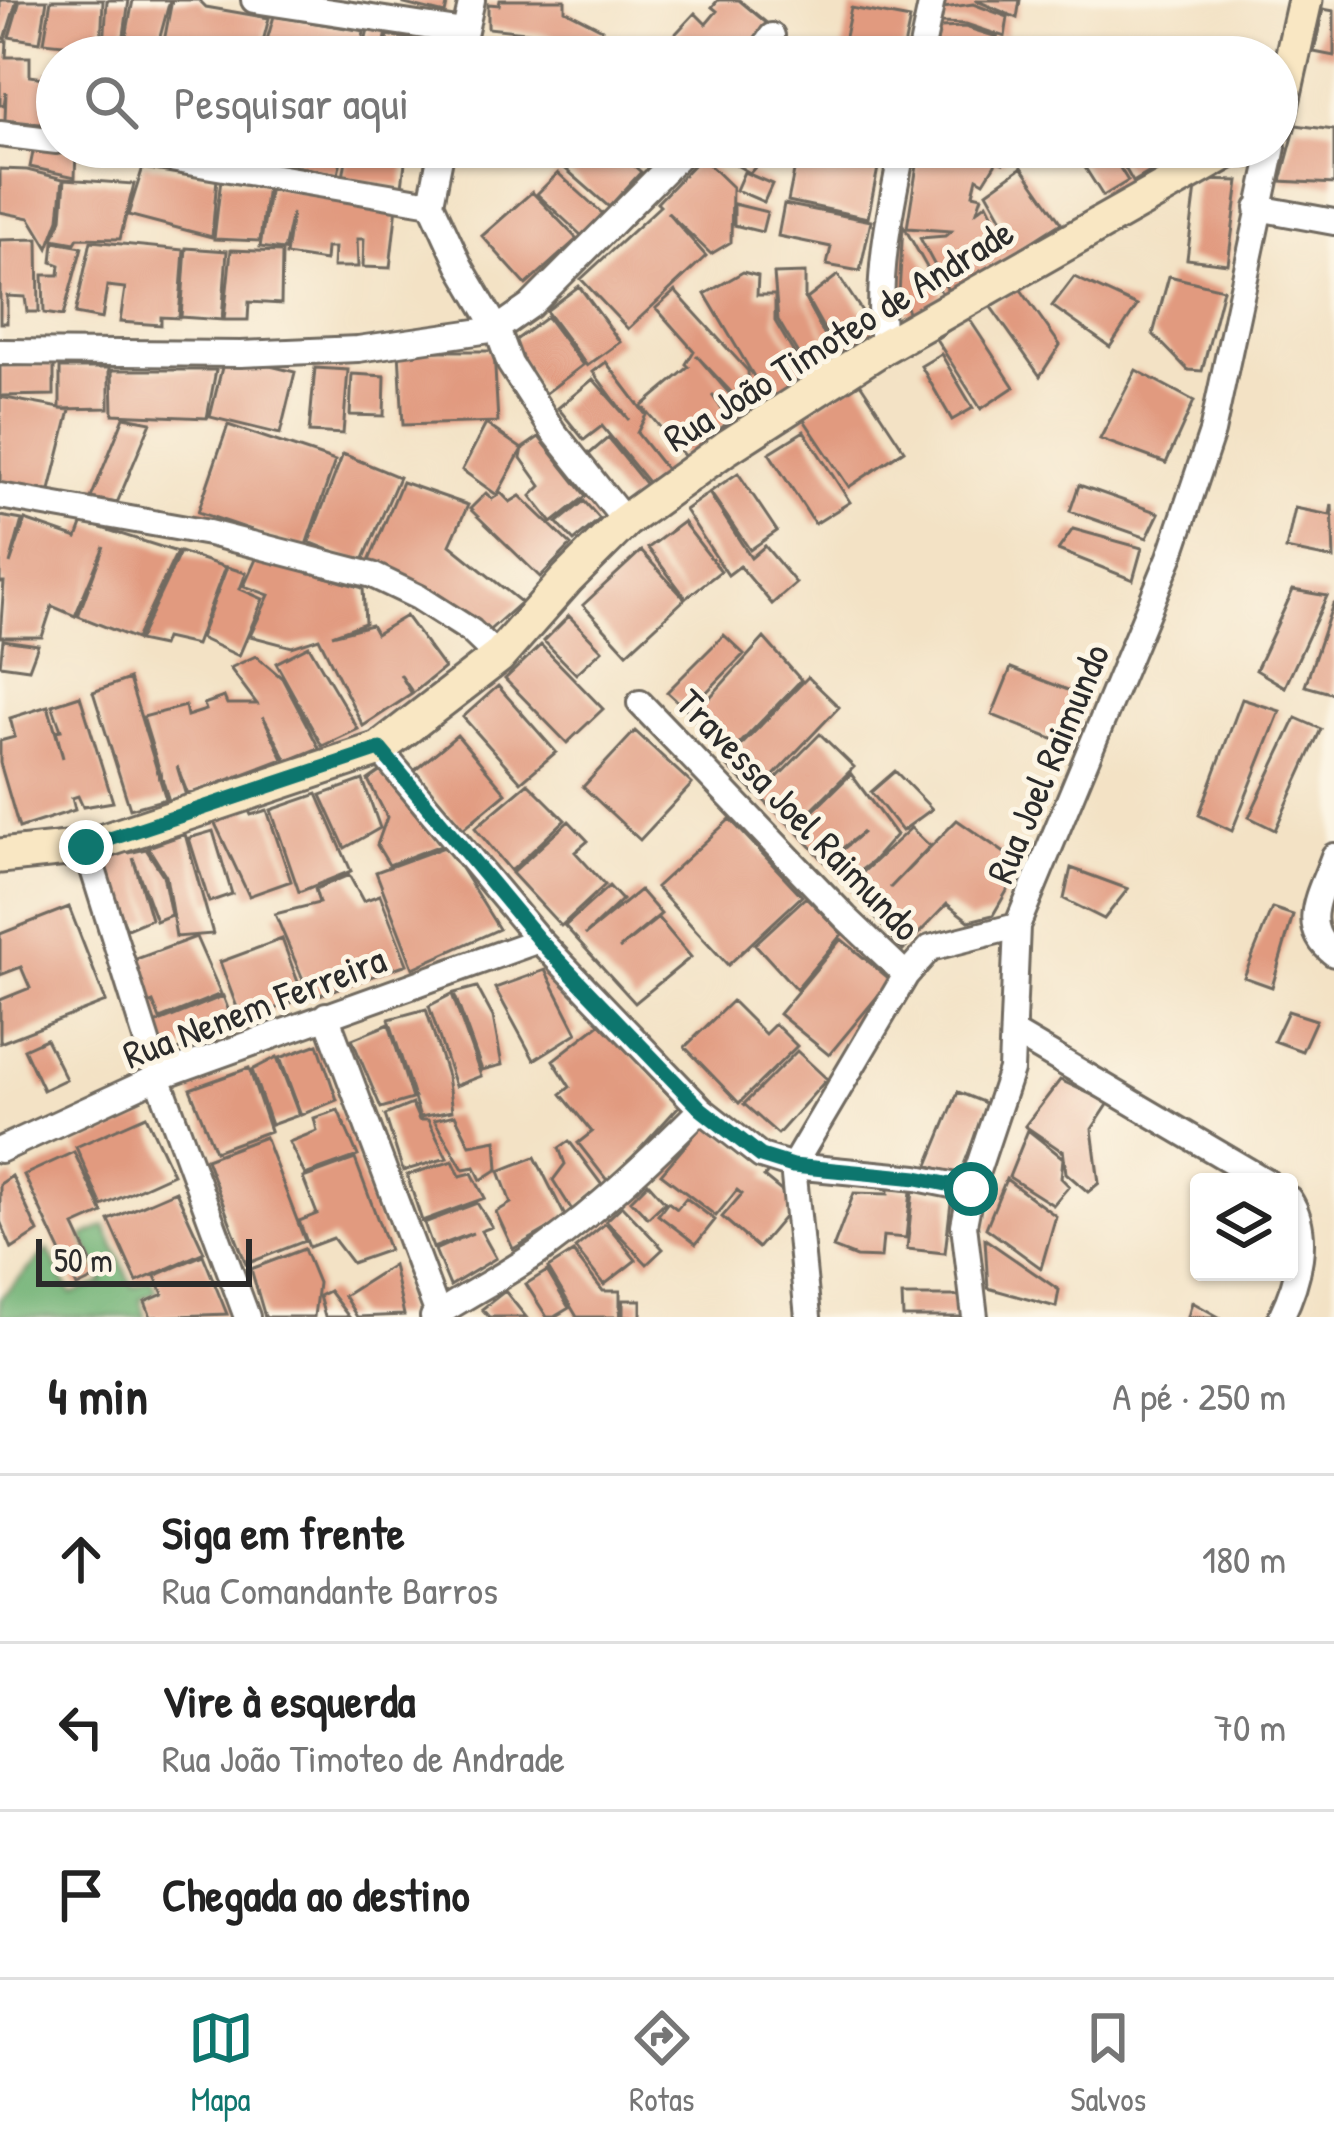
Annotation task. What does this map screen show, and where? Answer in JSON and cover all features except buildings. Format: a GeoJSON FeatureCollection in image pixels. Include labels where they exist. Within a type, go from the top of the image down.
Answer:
{"type":"FeatureCollection","features":[{"type":"Feature","properties":{"kind":"main road"},"geometry":{"type":"LineString","coordinates":[[1297,36],[1305,0]]}},
{"type":"Feature","properties":{"kind":"main road","name":"Rua João Timoteo de Andrade"},"geometry":{"type":"LineString","coordinates":[[1,853],[86,847],[380,749],[497,657],[566,578],[625,521],[742,437],[883,347],[1199,168]]}},
{"type":"Feature","properties":{"kind":"street"},"geometry":{"type":"LineString","coordinates":[[254,0],[420,36]]}},
{"type":"Feature","properties":{"kind":"street"},"geometry":{"type":"LineString","coordinates":[[464,36],[472,0]]}},
{"type":"Feature","properties":{"kind":"street"},"geometry":{"type":"LineString","coordinates":[[924,36],[932,0]]}},
{"type":"Feature","properties":{"kind":"street"},"geometry":{"type":"LineString","coordinates":[[0,134],[36,138]]}},
{"type":"Feature","properties":{"kind":"street"},"geometry":{"type":"LineString","coordinates":[[224,168],[431,203]]}},
{"type":"Feature","properties":{"kind":"street"},"geometry":{"type":"LineString","coordinates":[[438,168],[431,203],[497,329],[510,364],[553,431],[625,521]]}},
{"type":"Feature","properties":{"kind":"street"},"geometry":{"type":"LineString","coordinates":[[0,352],[171,355],[334,350],[497,329],[530,306],[667,168]]}},
{"type":"Feature","properties":{"kind":"street"},"geometry":{"type":"LineString","coordinates":[[883,347],[878,297],[882,248],[899,168]]}},
{"type":"Feature","properties":{"kind":"street","name":"Rua Joel Raimundo"},"geometry":{"type":"LineString","coordinates":[[793,1166],[906,975],[930,948],[1017,926],[1109,712],[1212,432],[1268,168]]}},
{"type":"Feature","properties":{"kind":"street"},"geometry":{"type":"LineString","coordinates":[[1258,208],[1334,222]]}},
{"type":"Feature","properties":{"kind":"street"},"geometry":{"type":"LineString","coordinates":[[0,496],[209,533],[372,575],[471,631],[497,657]]}},
{"type":"Feature","properties":{"kind":"street","name":"Travessa Joel Raimundo"},"geometry":{"type":"LineString","coordinates":[[640,704],[906,975]]}},
{"type":"Feature","properties":{"kind":"street"},"geometry":{"type":"LineString","coordinates":[[380,749],[539,940],[701,1109],[761,1156],[793,1166],[917,1178],[971,1189]]}},
{"type":"Feature","properties":{"kind":"street"},"geometry":{"type":"LineString","coordinates":[[86,847],[158,1077],[247,1317]]}},
{"type":"Feature","properties":{"kind":"street"},"geometry":{"type":"LineString","coordinates":[[1334,856],[1315,908],[1313,930],[1334,954]]}},
{"type":"Feature","properties":{"kind":"street"},"geometry":{"type":"LineString","coordinates":[[975,1317],[964,1225],[971,1189],[1011,1070],[1017,926]]}},
{"type":"Feature","properties":{"kind":"street","name":"Rua Nenem Ferreira"},"geometry":{"type":"LineString","coordinates":[[0,1150],[158,1077],[539,940]]}},
{"type":"Feature","properties":{"kind":"street"},"geometry":{"type":"LineString","coordinates":[[326,1016],[435,1316],[513,1269],[585,1217],[701,1109]]}},
{"type":"Feature","properties":{"kind":"street"},"geometry":{"type":"LineString","coordinates":[[1014,1033],[1252,1173]]}},
{"type":"Feature","properties":{"kind":"street"},"geometry":{"type":"LineString","coordinates":[[793,1166],[808,1317]]}},
{"type":"Feature","properties":{"kind":"street"},"geometry":{"type":"LineString","coordinates":[[1298,1215],[1298,1268]]}},
{"type":"Feature","properties":{"kind":"street"},"geometry":{"type":"LineString","coordinates":[[1281,1317],[1296,1281]]}},
{"type":"Feature","properties":{"kind":"green space"},"geometry":{"type":"Polygon","coordinates":[[[105,1226],[133,1287],[151,1280],[157,1291],[140,1299],[146,1317],[0,1317],[0,1298],[48,1250],[71,1294],[103,1282],[83,1237],[105,1226]]]}},
{"type":"Feature","properties":{"kind":"route"},"geometry":{"type":"LineString","coordinates":[[86,847],[380,749],[539,940],[701,1109],[761,1156],[793,1166],[917,1178],[971,1189]]}}]}
